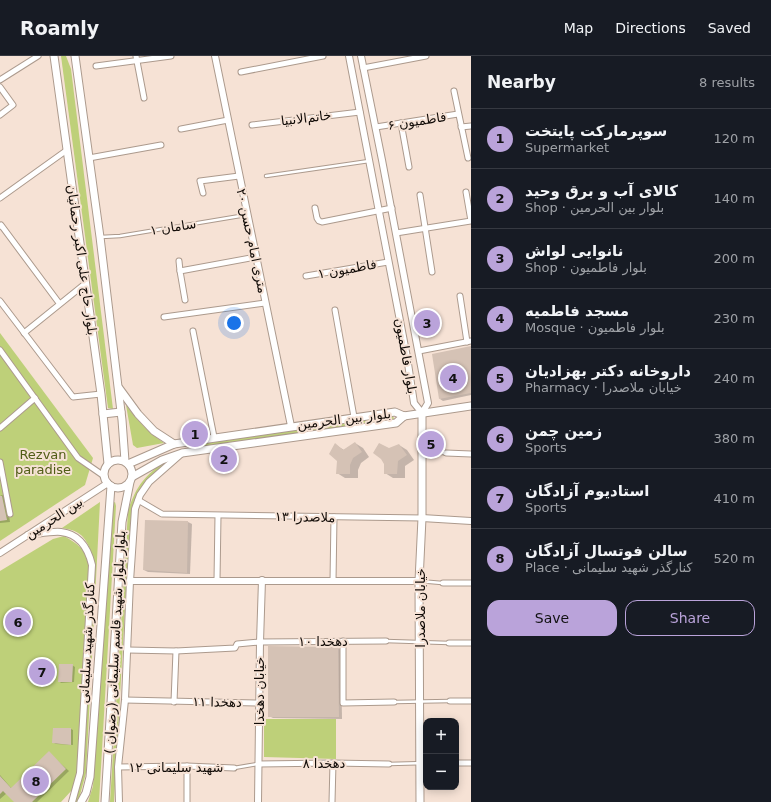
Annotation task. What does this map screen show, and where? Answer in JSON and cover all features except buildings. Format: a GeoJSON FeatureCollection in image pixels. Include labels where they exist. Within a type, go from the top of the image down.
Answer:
{"type":"FeatureCollection","features":[{"type":"Feature","properties":{"kind":"main road","name":"بلوار حاج علی اکبر رحمانیان"},"geometry":{"type":"LineString","coordinates":[[54,56],[86,283],[108,464]]}},
{"type":"Feature","properties":{"kind":"main road","name":"بلوار حاج علی اکبر رحمانیان"},"geometry":{"type":"LineString","coordinates":[[75,56],[100,237],[127,463]]}},
{"type":"Feature","properties":{"kind":"main road"},"geometry":{"type":"LineString","coordinates":[[118,387],[138,414],[154,431],[174,444]]}},
{"type":"Feature","properties":{"kind":"main road"},"geometry":{"type":"LineString","coordinates":[[404,416],[471,406]]}},
{"type":"Feature","properties":{"kind":"main road"},"geometry":{"type":"LineString","coordinates":[[103,414],[121,412]]}},
{"type":"Feature","properties":{"kind":"main road","name":"بلوار بین الحرمین"},"geometry":{"type":"LineString","coordinates":[[127,463],[174,444],[214,437],[394,412],[404,416],[396,423],[182,453],[162,460],[131,480]]}},
{"type":"Feature","properties":{"kind":"main road","name":"خیابان ملاصدرا"},"geometry":{"type":"LineString","coordinates":[[420,802],[423,763],[419,702],[419,581],[423,453],[422,413]]}},
{"type":"Feature","properties":{"kind":"main road"},"geometry":{"type":"LineString","coordinates":[[197,440],[200,451]]}},
{"type":"Feature","properties":{"kind":"main road"},"geometry":{"type":"LineString","coordinates":[[116,460],[127,463],[131,468],[131,480],[124,487],[120,488],[108,482],[104,472],[108,464],[116,460]]}},
{"type":"Feature","properties":{"kind":"main road","name":"بلوار بلوار شهید قاسم سلیمانی (رضوان )"},"geometry":{"type":"LineString","coordinates":[[105,802],[122,522],[131,480]]}},
{"type":"Feature","properties":{"kind":"main road","name":"بلوار بلوار شهید قاسم سلیمانی (رضوان )"},"geometry":{"type":"LineString","coordinates":[[81,802],[86,793],[90,777],[108,482]]}},
{"type":"Feature","properties":{"kind":"street"},"geometry":{"type":"LineString","coordinates":[[0,80],[38,56]]}},
{"type":"Feature","properties":{"kind":"street"},"geometry":{"type":"LineString","coordinates":[[96,66],[136,58],[171,56]]}},
{"type":"Feature","properties":{"kind":"street","name":"۲۰ متری امام حسن"},"geometry":{"type":"LineString","coordinates":[[215,56],[291,426]]}},
{"type":"Feature","properties":{"kind":"street"},"geometry":{"type":"LineString","coordinates":[[241,72],[323,56]]}},
{"type":"Feature","properties":{"kind":"street","name":"بلوار فاطمیون"},"geometry":{"type":"LineString","coordinates":[[349,56],[407,357],[414,403],[422,413],[428,403],[392,208],[361,56]]}},
{"type":"Feature","properties":{"kind":"street"},"geometry":{"type":"LineString","coordinates":[[363,68],[426,56]]}},
{"type":"Feature","properties":{"kind":"street"},"geometry":{"type":"LineString","coordinates":[[136,58],[144,98]]}},
{"type":"Feature","properties":{"kind":"street"},"geometry":{"type":"LineString","coordinates":[[0,87],[13,105],[0,116]]}},
{"type":"Feature","properties":{"kind":"street"},"geometry":{"type":"LineString","coordinates":[[454,92],[468,158]]}},
{"type":"Feature","properties":{"kind":"street","name":"خاتم‌الانبیا"},"geometry":{"type":"LineString","coordinates":[[252,124],[360,112]]}},
{"type":"Feature","properties":{"kind":"street","name":"فاطمیون ۶"},"geometry":{"type":"LineString","coordinates":[[376,127],[458,114]]}},
{"type":"Feature","properties":{"kind":"street"},"geometry":{"type":"LineString","coordinates":[[180,129],[228,120]]}},
{"type":"Feature","properties":{"kind":"street"},"geometry":{"type":"LineString","coordinates":[[401,123],[409,167]]}},
{"type":"Feature","properties":{"kind":"street"},"geometry":{"type":"LineString","coordinates":[[461,127],[471,126]]}},
{"type":"Feature","properties":{"kind":"street"},"geometry":{"type":"LineString","coordinates":[[89,158],[161,145]]}},
{"type":"Feature","properties":{"kind":"street"},"geometry":{"type":"LineString","coordinates":[[0,198],[67,150]]}},
{"type":"Feature","properties":{"kind":"street"},"geometry":{"type":"LineString","coordinates":[[203,193],[200,181],[239,176]]}},
{"type":"Feature","properties":{"kind":"street"},"geometry":{"type":"LineString","coordinates":[[396,234],[471,221],[466,192]]}},
{"type":"Feature","properties":{"kind":"street"},"geometry":{"type":"LineString","coordinates":[[420,195],[432,272]]}},
{"type":"Feature","properties":{"kind":"street"},"geometry":{"type":"LineString","coordinates":[[315,208],[317,218],[322,222],[392,208]]}},
{"type":"Feature","properties":{"kind":"street"},"geometry":{"type":"LineString","coordinates":[[0,226],[1,225],[60,303]]}},
{"type":"Feature","properties":{"kind":"street"},"geometry":{"type":"LineString","coordinates":[[180,271],[256,257]]}},
{"type":"Feature","properties":{"kind":"street"},"geometry":{"type":"LineString","coordinates":[[179,261],[185,300]]}},
{"type":"Feature","properties":{"kind":"street","name":"فاطمیون ۱"},"geometry":{"type":"LineString","coordinates":[[306,276],[388,262]]}},
{"type":"Feature","properties":{"kind":"street"},"geometry":{"type":"LineString","coordinates":[[24,333],[86,283]]}},
{"type":"Feature","properties":{"kind":"street"},"geometry":{"type":"LineString","coordinates":[[419,351],[469,341],[460,296]]}},
{"type":"Feature","properties":{"kind":"street"},"geometry":{"type":"LineString","coordinates":[[0,301],[73,397],[100,394]]}},
{"type":"Feature","properties":{"kind":"street"},"geometry":{"type":"LineString","coordinates":[[164,317],[265,303]]}},
{"type":"Feature","properties":{"kind":"street"},"geometry":{"type":"LineString","coordinates":[[335,310],[354,417]]}},
{"type":"Feature","properties":{"kind":"street"},"geometry":{"type":"LineString","coordinates":[[193,331],[214,437]]}},
{"type":"Feature","properties":{"kind":"street"},"geometry":{"type":"LineString","coordinates":[[0,350],[78,458],[108,482]]}},
{"type":"Feature","properties":{"kind":"street"},"geometry":{"type":"LineString","coordinates":[[412,390],[425,387]]}},
{"type":"Feature","properties":{"kind":"street"},"geometry":{"type":"LineString","coordinates":[[0,428],[35,398]]}},
{"type":"Feature","properties":{"kind":"street"},"geometry":{"type":"LineString","coordinates":[[119,802],[118,767],[128,650],[130,581],[135,509],[138,500],[149,482],[182,453]]}},
{"type":"Feature","properties":{"kind":"street"},"geometry":{"type":"LineString","coordinates":[[446,453],[471,454]]}},
{"type":"Feature","properties":{"kind":"street"},"geometry":{"type":"LineString","coordinates":[[0,462],[10,514]]}},
{"type":"Feature","properties":{"kind":"street","name":"بین الحرمین"},"geometry":{"type":"LineString","coordinates":[[0,553],[108,482]]}},
{"type":"Feature","properties":{"kind":"street","name":"ملاصدرا ۱۳"},"geometry":{"type":"LineString","coordinates":[[138,500],[162,514],[422,518]]}},
{"type":"Feature","properties":{"kind":"street"},"geometry":{"type":"LineString","coordinates":[[218,516],[218,580]]}},
{"type":"Feature","properties":{"kind":"street"},"geometry":{"type":"LineString","coordinates":[[333,580],[334,517]]}},
{"type":"Feature","properties":{"kind":"street"},"geometry":{"type":"LineString","coordinates":[[422,518],[471,521]]}},
{"type":"Feature","properties":{"kind":"street","name":"کنارگذر شهید سلیمانی"},"geometry":{"type":"LineString","coordinates":[[28,535],[61,532],[78,539],[89,554],[92,564],[80,773],[72,802]]}},
{"type":"Feature","properties":{"kind":"street","name":"خیابان دهخدا"},"geometry":{"type":"LineString","coordinates":[[258,802],[262,580]]}},
{"type":"Feature","properties":{"kind":"street"},"geometry":{"type":"LineString","coordinates":[[130,581],[419,581]]}},
{"type":"Feature","properties":{"kind":"street"},"geometry":{"type":"LineString","coordinates":[[443,583],[471,583]]}},
{"type":"Feature","properties":{"kind":"street"},"geometry":{"type":"LineString","coordinates":[[343,641],[343,703],[394,702]]}},
{"type":"Feature","properties":{"kind":"street","name":"دهخدا ۱۰"},"geometry":{"type":"LineString","coordinates":[[176,651],[235,648],[237,644],[260,642],[386,641]]}},
{"type":"Feature","properties":{"kind":"street"},"geometry":{"type":"LineString","coordinates":[[448,643],[471,643]]}},
{"type":"Feature","properties":{"kind":"street"},"geometry":{"type":"LineString","coordinates":[[128,650],[176,651],[174,702]]}},
{"type":"Feature","properties":{"kind":"street","name":"دهخدا ۱۱"},"geometry":{"type":"LineString","coordinates":[[124,700],[174,702],[259,702]]}},
{"type":"Feature","properties":{"kind":"street"},"geometry":{"type":"LineString","coordinates":[[450,701],[471,701]]}},
{"type":"Feature","properties":{"kind":"street"},"geometry":{"type":"LineString","coordinates":[[332,802],[333,763]]}},
{"type":"Feature","properties":{"kind":"street"},"geometry":{"type":"LineString","coordinates":[[459,763],[471,763]]}},
{"type":"Feature","properties":{"kind":"street","name":"دهخدا ۸"},"geometry":{"type":"LineString","coordinates":[[259,764],[389,764]]}},
{"type":"Feature","properties":{"kind":"street"},"geometry":{"type":"LineString","coordinates":[[187,766],[187,802]]}},
{"type":"Feature","properties":{"kind":"street","name":"شهید سلیمانی ۱۲"},"geometry":{"type":"LineString","coordinates":[[118,767],[187,766],[234,768]]}},
{"type":"Feature","properties":{"kind":"lane"},"geometry":{"type":"LineString","coordinates":[[266,176],[370,161]]}},
{"type":"Feature","properties":{"kind":"lane","name":"سامان ۱"},"geometry":{"type":"LineString","coordinates":[[100,237],[120,236],[247,215]]}},
{"type":"Feature","properties":{"kind":"lane"},"geometry":{"type":"LineString","coordinates":[[423,453],[446,453]]}},
{"type":"Feature","properties":{"kind":"lane"},"geometry":{"type":"LineString","coordinates":[[419,581],[443,583]]}},
{"type":"Feature","properties":{"kind":"lane"},"geometry":{"type":"LineString","coordinates":[[386,641],[448,643]]}},
{"type":"Feature","properties":{"kind":"lane"},"geometry":{"type":"LineString","coordinates":[[394,702],[450,701]]}},
{"type":"Feature","properties":{"kind":"lane"},"geometry":{"type":"LineString","coordinates":[[389,764],[423,763]]}},
{"type":"Feature","properties":{"kind":"lane"},"geometry":{"type":"LineString","coordinates":[[234,768],[259,764]]}},
{"type":"Feature","properties":{"kind":"green space"},"geometry":{"type":"Polygon","coordinates":[[[61,56],[66,56],[71,69],[113,409],[108,408],[61,56]]]}},
{"type":"Feature","properties":{"kind":"green space","name":"Rezvan paradise"},"geometry":{"type":"Polygon","coordinates":[[[0,333],[93,458],[85,485],[0,541],[0,333]]]}},
{"type":"Feature","properties":{"kind":"green space"},"geometry":{"type":"Polygon","coordinates":[[[126,405],[153,435],[164,443],[137,448],[133,445],[126,405]]]}},
{"type":"Feature","properties":{"kind":"green space"},"geometry":{"type":"Polygon","coordinates":[[[392,416],[394,418],[393,420],[208,447],[202,445],[207,442],[392,416]]]}},
{"type":"Feature","properties":{"kind":"green space"},"geometry":{"type":"Polygon","coordinates":[[[167,460],[148,481],[132,509],[114,802],[110,802],[128,511],[134,495],[142,482],[147,476],[167,460]]]}},
{"type":"Feature","properties":{"kind":"green space"},"geometry":{"type":"Polygon","coordinates":[[[100,502],[86,773],[78,802],[74,802],[83,772],[94,560],[87,542],[80,534],[69,529],[62,528],[100,502]]]}},
{"type":"Feature","properties":{"kind":"green space"},"geometry":{"type":"Polygon","coordinates":[[[115,502],[116,506],[99,802],[88,802],[93,786],[113,503],[115,502]]]}},
{"type":"Feature","properties":{"kind":"green space"},"geometry":{"type":"Polygon","coordinates":[[[64,536],[73,541],[83,551],[90,565],[79,774],[72,790],[61,802],[0,802],[0,571],[53,539],[64,536]]]}},
{"type":"Feature","properties":{"kind":"green space"},"geometry":{"type":"Polygon","coordinates":[[[264,719],[336,719],[336,759],[264,757],[264,719]]]}},
{"type":"Feature","properties":{"kind":"place","name":"نانوایی لواش"},"geometry":{"type":"Point","coordinates":[427,323]}},
{"type":"Feature","properties":{"kind":"place","name":"مسجد فاطمیه"},"geometry":{"type":"Point","coordinates":[453,378]}},
{"type":"Feature","properties":{"kind":"place","name":"سوپرمارکت پایتخت"},"geometry":{"type":"Point","coordinates":[195,434]}},
{"type":"Feature","properties":{"kind":"place","name":"داروخانه دکتر بهزادیان"},"geometry":{"type":"Point","coordinates":[431,444]}},
{"type":"Feature","properties":{"kind":"place","name":"کالای آب و برق وحید"},"geometry":{"type":"Point","coordinates":[224,459]}},
{"type":"Feature","properties":{"kind":"place","name":"زمین چمن"},"geometry":{"type":"Point","coordinates":[18,622]}},
{"type":"Feature","properties":{"kind":"place","name":"استادیوم آزادگان"},"geometry":{"type":"Point","coordinates":[42,672]}},
{"type":"Feature","properties":{"kind":"place","name":"سالن فوتسال آزادگان"},"geometry":{"type":"Point","coordinates":[36,781]}}]}
